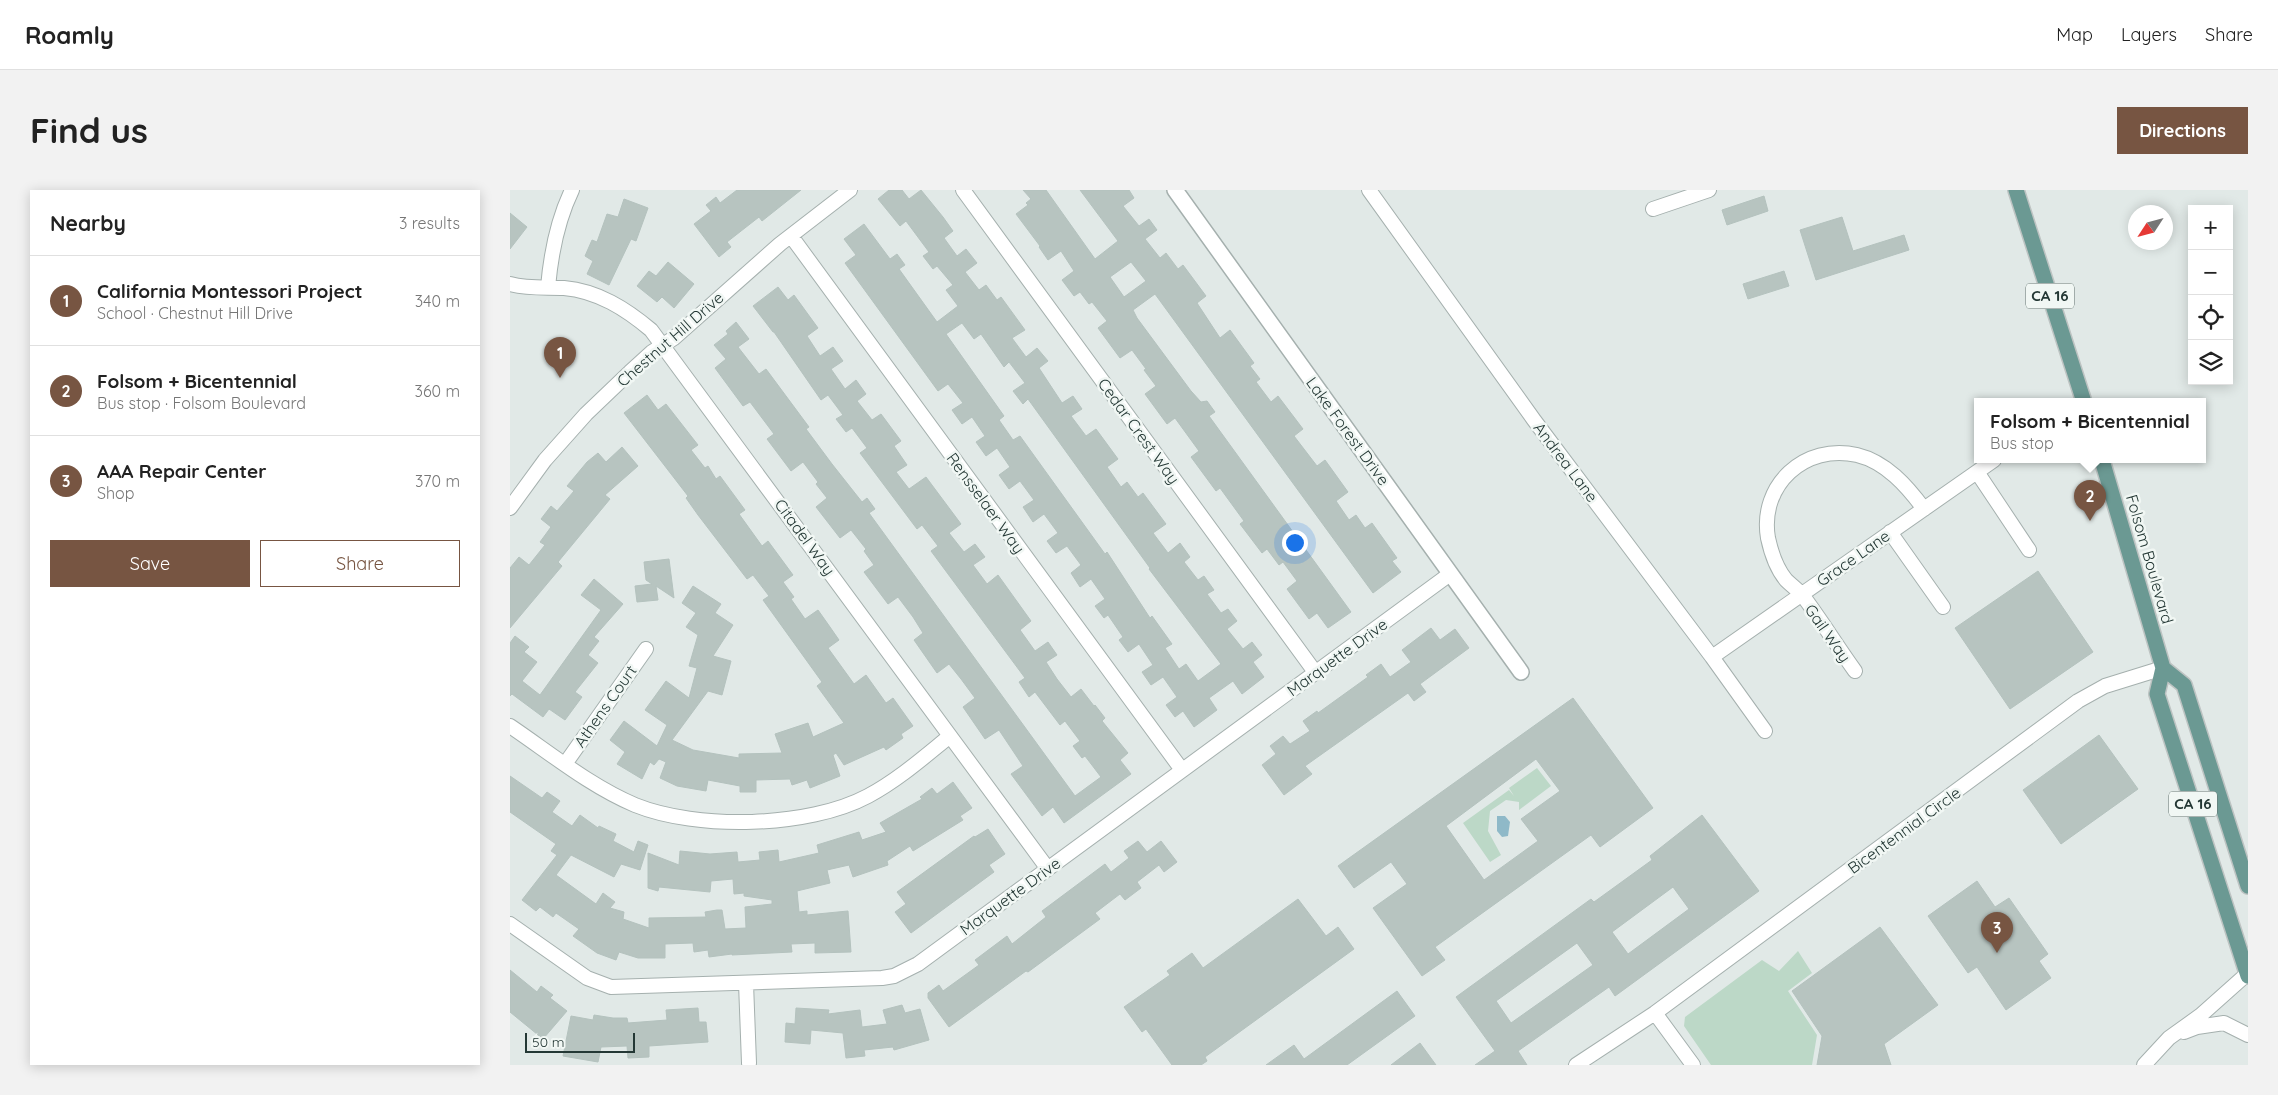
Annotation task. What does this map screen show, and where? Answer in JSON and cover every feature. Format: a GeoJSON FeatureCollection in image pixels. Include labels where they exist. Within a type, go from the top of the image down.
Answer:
{"type":"FeatureCollection","features":[{"type":"Feature","properties":{"kind":"main road","name":"CA 16"},"geometry":{"type":"LineString","coordinates":[[2016,190],[2083,398]]}},
{"type":"Feature","properties":{"kind":"main road","name":"Folsom Boulevard"},"geometry":{"type":"LineString","coordinates":[[2103,463],[2163,668],[2157,694],[2248,975]]}},
{"type":"Feature","properties":{"kind":"main road","name":"CA 16"},"geometry":{"type":"LineString","coordinates":[[2163,668],[2184,684],[2248,886]]}},
{"type":"Feature","properties":{"kind":"street"},"geometry":{"type":"LineString","coordinates":[[548,287],[552,250],[557,228],[572,190]]}},
{"type":"Feature","properties":{"kind":"street","name":"Chestnut Hill Drive"},"geometry":{"type":"LineString","coordinates":[[510,508],[545,460],[586,414],[645,359],[674,338],[733,284],[850,190]]}},
{"type":"Feature","properties":{"kind":"street","name":"Cedar Crest Way"},"geometry":{"type":"LineString","coordinates":[[963,190],[1315,672]]}},
{"type":"Feature","properties":{"kind":"street","name":"Lake Forest Drive"},"geometry":{"type":"LineString","coordinates":[[1175,190],[1521,672]]}},
{"type":"Feature","properties":{"kind":"street","name":"Andrea Lane"},"geometry":{"type":"LineString","coordinates":[[1369,190],[1540,428],[1712,657],[1765,731]]}},
{"type":"Feature","properties":{"kind":"street"},"geometry":{"type":"LineString","coordinates":[[1653,209],[1709,190]]}},
{"type":"Feature","properties":{"kind":"street","name":"Rensselaer Way"},"geometry":{"type":"LineString","coordinates":[[791,236],[1182,770]]}},
{"type":"Feature","properties":{"kind":"street","name":"Citadel Way"},"geometry":{"type":"LineString","coordinates":[[510,284],[534,288],[567,288],[590,294],[611,302],[633,315],[651,330],[664,345],[1048,869]]}},
{"type":"Feature","properties":{"kind":"street","name":"Gail Way"},"geometry":{"type":"LineString","coordinates":[[1855,671],[1802,594],[1785,578],[1774,558],[1768,536],[1768,513],[1775,492],[1787,472],[1802,461],[1820,454],[1839,452],[1858,455],[1875,462],[1894,475],[1924,509]]}},
{"type":"Feature","properties":{"kind":"street","name":"Grace Lane"},"geometry":{"type":"LineString","coordinates":[[1712,657],[1990,463]]}},
{"type":"Feature","properties":{"kind":"street"},"geometry":{"type":"LineString","coordinates":[[1977,472],[2030,550]]}},
{"type":"Feature","properties":{"kind":"street"},"geometry":{"type":"LineString","coordinates":[[1890,532],[1943,607]]}},
{"type":"Feature","properties":{"kind":"street","name":"Marquette Drive"},"geometry":{"type":"LineString","coordinates":[[510,924],[587,978],[599,984],[621,988],[894,976],[918,964],[1450,574]]}},
{"type":"Feature","properties":{"kind":"street","name":"Athens Court"},"geometry":{"type":"LineString","coordinates":[[565,764],[646,649]]}},
{"type":"Feature","properties":{"kind":"street","name":"Bicentennial Circle"},"geometry":{"type":"LineString","coordinates":[[1577,1065],[1655,1013],[2078,701],[2105,686],[2163,668]]}},
{"type":"Feature","properties":{"kind":"street"},"geometry":{"type":"LineString","coordinates":[[510,726],[605,791],[634,805],[658,813],[690,820],[723,822],[798,818],[846,806],[868,796],[919,761],[950,736]]}},
{"type":"Feature","properties":{"kind":"street"},"geometry":{"type":"LineString","coordinates":[[2144,1065],[2169,1038],[2201,1016],[2248,975]]}},
{"type":"Feature","properties":{"kind":"street"},"geometry":{"type":"LineString","coordinates":[[746,983],[749,1063]]}},
{"type":"Feature","properties":{"kind":"street"},"geometry":{"type":"LineString","coordinates":[[1655,1013],[1693,1065]]}},
{"type":"Feature","properties":{"kind":"street"},"geometry":{"type":"LineString","coordinates":[[2169,1038],[2197,1027],[2224,1023],[2248,1035]]}},
{"type":"Feature","properties":{"kind":"green space"},"geometry":{"type":"Polygon","coordinates":[[[1537,768],[1551,786],[1519,810],[1519,802],[1506,800],[1490,811],[1488,831],[1501,855],[1490,862],[1463,823],[1509,790],[1514,796],[1509,788],[1537,768]]]}},
{"type":"Feature","properties":{"kind":"green space"},"geometry":{"type":"Polygon","coordinates":[[[1798,951],[1812,973],[1788,991],[1817,1035],[1812,1065],[1711,1065],[1684,1026],[1685,1017],[1762,960],[1779,971],[1798,951]]]}},
{"type":"Feature","properties":{"kind":"water"},"geometry":{"type":"Polygon","coordinates":[[[1497,816],[1505,816],[1510,822],[1508,836],[1502,837],[1497,831],[1497,816]]]}},
{"type":"Feature","properties":{"kind":"building"},"geometry":{"type":"Polygon","coordinates":[[[737,190],[801,190],[762,221],[759,217],[727,242],[731,247],[719,257],[694,224],[711,211],[706,205],[716,197],[720,203],[737,190]]]}},
{"type":"Feature","properties":{"kind":"building"},"geometry":{"type":"Polygon","coordinates":[[[889,190],[902,190],[909,199],[921,190],[953,231],[944,238],[957,256],[966,249],[977,263],[965,272],[979,290],[986,285],[997,300],[1001,297],[1025,330],[1012,338],[1026,357],[1037,348],[1048,361],[1039,368],[1062,403],[1073,396],[1082,409],[1071,416],[1086,436],[1096,429],[1118,459],[1107,467],[1121,487],[1127,482],[1138,497],[1143,493],[1166,524],[1153,533],[1168,553],[1180,543],[1190,557],[1184,562],[1198,580],[1204,576],[1214,590],[1207,594],[1221,613],[1228,609],[1237,621],[1227,629],[1243,649],[1252,642],[1262,655],[1253,662],[1264,677],[1242,694],[1233,681],[1209,698],[1217,710],[1194,727],[1183,711],[1175,717],[1166,705],[1177,697],[1163,677],[1151,685],[1142,672],[1153,665],[1139,644],[1128,652],[1119,640],[1123,637],[1108,615],[1104,618],[1095,606],[1105,599],[1091,579],[1080,587],[1071,573],[1081,565],[1067,546],[1056,553],[1047,541],[1058,533],[1044,514],[1033,522],[1023,507],[1034,500],[1020,481],[1009,489],[999,475],[1010,467],[997,448],[986,456],[976,442],[985,436],[972,417],[962,424],[952,410],[963,403],[948,384],[938,391],[845,263],[856,255],[844,239],[864,224],[890,259],[897,254],[905,265],[899,269],[937,322],[958,306],[946,290],[953,285],[937,266],[933,269],[923,256],[929,252],[906,221],[900,226],[878,199],[889,190]],[[962,323],[946,334],[1004,416],[999,420],[1013,440],[1020,436],[1105,554],[1107,552],[1150,618],[1152,616],[1172,644],[1165,648],[1179,669],[1186,664],[1198,681],[1221,664],[1149,569],[1028,399],[1023,404],[1013,391],[1025,383],[1009,362],[1004,367],[981,334],[974,339],[962,323]]]}},
{"type":"Feature","properties":{"kind":"building"},"geometry":{"type":"Polygon","coordinates":[[[1023,190],[1046,190],[1095,259],[1118,241],[1080,190],[1129,190],[1134,198],[1123,206],[1139,226],[1149,219],[1157,230],[1145,239],[1160,258],[1166,253],[1178,269],[1183,265],[1206,296],[1197,303],[1220,338],[1230,330],[1254,363],[1250,366],[1260,379],[1256,382],[1271,402],[1278,396],[1303,429],[1294,436],[1317,466],[1325,460],[1348,492],[1336,501],[1349,520],[1356,515],[1365,528],[1372,523],[1397,558],[1392,561],[1401,572],[1373,593],[1155,294],[1133,310],[1137,318],[1191,391],[1201,402],[1207,401],[1215,412],[1209,416],[1351,612],[1328,628],[1317,613],[1309,619],[1287,589],[1297,581],[1283,562],[1279,565],[1267,549],[1262,553],[1240,524],[1244,521],[1220,488],[1216,491],[1191,457],[1199,451],[1175,418],[1167,424],[1145,394],[1156,386],[1144,370],[1146,369],[1132,350],[1120,358],[1098,328],[1107,321],[1092,302],[1089,304],[1080,292],[1074,296],[1062,280],[1074,271],[1061,251],[1048,260],[1016,214],[1028,205],[1026,203],[1031,199],[1023,190]],[[1131,262],[1110,277],[1124,297],[1146,281],[1131,262]]]}},
{"type":"Feature","properties":{"kind":"building"},"geometry":{"type":"Polygon","coordinates":[[[1764,196],[1768,211],[1727,225],[1722,210],[1764,196]]]}},
{"type":"Feature","properties":{"kind":"building"},"geometry":{"type":"Polygon","coordinates":[[[624,199],[648,208],[636,241],[631,239],[609,285],[587,274],[593,261],[585,256],[592,240],[597,242],[607,214],[618,217],[624,199]]]}},
{"type":"Feature","properties":{"kind":"building"},"geometry":{"type":"Polygon","coordinates":[[[510,213],[527,227],[510,249],[510,213]]]}},
{"type":"Feature","properties":{"kind":"building"},"geometry":{"type":"Polygon","coordinates":[[[1842,217],[1853,251],[1904,235],[1909,250],[1816,280],[1800,230],[1842,217]]]}},
{"type":"Feature","properties":{"kind":"building"},"geometry":{"type":"Polygon","coordinates":[[[668,262],[694,284],[674,308],[662,297],[657,302],[637,286],[649,271],[656,276],[668,262]]]}},
{"type":"Feature","properties":{"kind":"building"},"geometry":{"type":"Polygon","coordinates":[[[1784,271],[1789,286],[1748,299],[1743,284],[1784,271]]]}},
{"type":"Feature","properties":{"kind":"building"},"geometry":{"type":"Polygon","coordinates":[[[778,287],[788,300],[794,295],[818,328],[807,336],[820,356],[833,347],[843,361],[831,369],[845,389],[856,380],[866,394],[857,401],[872,420],[881,414],[901,441],[894,446],[907,465],[896,472],[909,489],[926,477],[961,524],[949,533],[964,552],[975,544],[985,557],[973,565],[987,584],[998,575],[1031,621],[1020,630],[1035,651],[1048,642],[1057,655],[1046,662],[1057,679],[1071,697],[1081,689],[1105,718],[1102,721],[1128,753],[1120,760],[1131,774],[1064,823],[1053,807],[1042,816],[1011,774],[1023,766],[999,730],[985,739],[963,707],[975,698],[949,664],[937,673],[914,640],[923,633],[913,617],[898,597],[888,604],[864,572],[874,565],[864,551],[866,549],[851,530],[840,538],[816,507],[827,498],[816,484],[818,482],[803,462],[791,471],[767,439],[774,434],[750,402],[743,406],[715,368],[726,359],[714,345],[728,334],[726,331],[736,322],[749,339],[738,347],[759,374],[766,369],[809,427],[806,429],[832,464],[862,502],[867,498],[875,509],[869,513],[1075,796],[1101,777],[1085,756],[1082,758],[1073,746],[1080,741],[1065,721],[1060,725],[1035,692],[1029,697],[1019,682],[1025,678],[931,551],[938,546],[922,525],[917,529],[860,453],[867,448],[852,428],[846,432],[836,419],[843,415],[828,395],[821,400],[774,332],[753,306],[778,287]]]}},
{"type":"Feature","properties":{"kind":"building"},"geometry":{"type":"Polygon","coordinates":[[[647,395],[658,410],[666,404],[698,445],[691,450],[705,468],[708,466],[716,479],[720,476],[745,510],[739,514],[762,546],[768,541],[793,575],[783,582],[794,597],[791,599],[805,619],[818,610],[839,640],[828,648],[854,684],[866,675],[886,703],[893,698],[913,726],[901,734],[903,738],[886,750],[884,747],[844,765],[836,753],[833,755],[840,776],[810,788],[807,780],[792,785],[790,779],[756,780],[756,792],[740,792],[740,786],[708,780],[706,791],[677,786],[660,778],[666,762],[659,759],[654,765],[650,762],[642,779],[617,764],[625,752],[610,740],[624,721],[657,746],[667,725],[645,710],[666,681],[689,698],[697,668],[689,666],[698,635],[686,627],[696,613],[682,603],[693,586],[721,604],[715,613],[733,625],[713,656],[731,661],[722,695],[708,691],[672,740],[693,750],[739,758],[739,754],[782,753],[775,734],[808,723],[813,737],[844,723],[817,686],[822,682],[763,600],[769,596],[753,575],[747,579],[698,515],[686,498],[688,496],[624,413],[647,395]]]}},
{"type":"Feature","properties":{"kind":"building"},"geometry":{"type":"Polygon","coordinates":[[[622,447],[638,466],[605,495],[610,499],[558,562],[562,566],[510,628],[510,568],[519,557],[529,565],[545,545],[540,542],[551,527],[541,519],[551,506],[557,511],[574,491],[567,486],[587,462],[598,453],[606,462],[622,447]]]}},
{"type":"Feature","properties":{"kind":"building"},"geometry":{"type":"Polygon","coordinates":[[[669,559],[674,598],[656,586],[658,600],[637,602],[635,586],[652,584],[646,580],[644,562],[669,559]]]}},
{"type":"Feature","properties":{"kind":"building"},"geometry":{"type":"Polygon","coordinates":[[[2038,571],[2093,652],[2010,709],[1955,628],[2038,571]]]}},
{"type":"Feature","properties":{"kind":"building"},"geometry":{"type":"Polygon","coordinates":[[[594,579],[623,604],[594,637],[599,641],[588,655],[598,663],[575,692],[582,697],[565,720],[549,709],[543,717],[512,694],[510,696],[510,643],[515,636],[529,647],[524,652],[537,662],[522,681],[540,695],[601,610],[581,595],[594,579]]]}},
{"type":"Feature","properties":{"kind":"building"},"geometry":{"type":"Polygon","coordinates":[[[1431,628],[1440,640],[1455,629],[1469,648],[1420,684],[1426,692],[1414,701],[1408,693],[1305,766],[1312,774],[1284,795],[1262,765],[1276,754],[1270,746],[1283,736],[1290,744],[1310,731],[1303,721],[1317,711],[1318,713],[1368,677],[1366,675],[1381,664],[1390,677],[1411,662],[1402,650],[1431,628]]]}},
{"type":"Feature","properties":{"kind":"building"},"geometry":{"type":"Polygon","coordinates":[[[1573,698],[1653,808],[1600,847],[1591,835],[1435,947],[1445,960],[1422,976],[1373,908],[1407,884],[1391,862],[1354,888],[1338,866],[1573,698]],[[1536,759],[1446,826],[1484,880],[1538,841],[1521,819],[1560,791],[1536,759]]]}},
{"type":"Feature","properties":{"kind":"building"},"geometry":{"type":"Polygon","coordinates":[[[2099,735],[2138,789],[2061,844],[2023,790],[2099,735]]]}},
{"type":"Feature","properties":{"kind":"building"},"geometry":{"type":"Polygon","coordinates":[[[510,776],[542,798],[547,792],[560,801],[552,812],[572,826],[580,815],[598,828],[599,826],[616,834],[613,841],[634,852],[638,841],[648,845],[640,870],[621,864],[614,877],[571,855],[556,875],[596,904],[603,893],[615,902],[610,908],[624,912],[623,919],[649,928],[649,918],[706,917],[705,912],[722,910],[725,929],[746,928],[745,907],[772,904],[772,900],[744,896],[744,893],[734,894],[733,879],[711,881],[710,892],[659,887],[658,891],[648,888],[648,853],[679,865],[680,851],[710,854],[737,852],[738,862],[760,860],[759,852],[778,850],[779,862],[819,853],[817,845],[859,832],[862,840],[886,832],[880,823],[922,799],[920,797],[932,788],[937,794],[953,782],[972,808],[960,816],[963,820],[913,851],[910,846],[887,861],[888,865],[853,877],[849,865],[827,870],[830,883],[797,891],[799,912],[807,911],[807,915],[848,911],[851,952],[815,953],[815,943],[791,944],[792,952],[732,954],[709,957],[708,950],[694,952],[693,943],[665,944],[665,958],[638,958],[619,952],[616,960],[597,953],[573,936],[579,929],[556,913],[553,917],[540,907],[536,911],[522,900],[557,855],[551,851],[556,844],[510,812],[510,776]]]}},
{"type":"Feature","properties":{"kind":"building"},"geometry":{"type":"Polygon","coordinates":[[[1702,815],[1759,891],[1615,996],[1609,987],[1518,1051],[1527,1065],[1475,1065],[1495,1051],[1456,997],[1591,899],[1594,902],[1652,860],[1650,856],[1702,815]],[[1673,887],[1612,932],[1628,954],[1689,909],[1673,887]],[[1577,943],[1496,1001],[1511,1023],[1593,965],[1577,943]]]}},
{"type":"Feature","properties":{"kind":"building"},"geometry":{"type":"Polygon","coordinates":[[[988,829],[1005,854],[989,865],[994,872],[911,933],[895,912],[906,904],[897,892],[974,836],[988,829]]]}},
{"type":"Feature","properties":{"kind":"building"},"geometry":{"type":"Polygon","coordinates":[[[1138,841],[1147,852],[1161,841],[1177,862],[1164,872],[1159,865],[1137,882],[1141,888],[1125,900],[1120,894],[1095,913],[1100,919],[949,1027],[928,998],[928,993],[939,985],[943,991],[979,965],[975,960],[1007,936],[1012,944],[1046,917],[1042,911],[1105,864],[1111,872],[1129,858],[1124,851],[1138,841]]]}},
{"type":"Feature","properties":{"kind":"building"},"geometry":{"type":"Polygon","coordinates":[[[1977,881],[1995,907],[2009,898],[2048,954],[2039,961],[2051,978],[2006,1010],[1977,967],[1968,973],[1928,916],[1977,881]]]}},
{"type":"Feature","properties":{"kind":"building"},"geometry":{"type":"Polygon","coordinates":[[[1298,899],[1326,936],[1338,927],[1354,949],[1205,1057],[1207,1061],[1201,1065],[1172,1065],[1146,1029],[1142,1032],[1124,1007],[1170,975],[1167,971],[1192,953],[1203,968],[1298,899]]]}},
{"type":"Feature","properties":{"kind":"building"},"geometry":{"type":"Polygon","coordinates":[[[1880,927],[1938,1005],[1884,1044],[1891,1065],[1817,1065],[1822,1036],[1792,991],[1880,927]]]}},
{"type":"Feature","properties":{"kind":"building"},"geometry":{"type":"Polygon","coordinates":[[[510,970],[537,992],[541,986],[553,995],[550,998],[567,1011],[543,1039],[510,1012],[510,970]]]}},
{"type":"Feature","properties":{"kind":"building"},"geometry":{"type":"Polygon","coordinates":[[[1397,991],[1415,1016],[1347,1065],[1266,1065],[1294,1045],[1304,1059],[1397,991]]]}},
{"type":"Feature","properties":{"kind":"building"},"geometry":{"type":"Polygon","coordinates":[[[902,1005],[905,1013],[920,1009],[929,1040],[894,1050],[893,1047],[864,1050],[865,1056],[846,1058],[843,1033],[811,1030],[810,1044],[785,1042],[786,1023],[795,1024],[796,1008],[829,1010],[828,1014],[860,1010],[862,1027],[887,1024],[883,1010],[902,1005]]]}},
{"type":"Feature","properties":{"kind":"building"},"geometry":{"type":"Polygon","coordinates":[[[698,1008],[699,1022],[706,1022],[708,1042],[649,1046],[649,1057],[628,1058],[627,1046],[601,1047],[598,1062],[563,1056],[571,1016],[593,1020],[594,1015],[627,1018],[628,1023],[667,1020],[666,1010],[698,1008]]]}},
{"type":"Feature","properties":{"kind":"building"},"geometry":{"type":"Polygon","coordinates":[[[1420,1043],[1436,1065],[1391,1065],[1420,1043]]]}},
{"type":"Feature","properties":{"kind":"place","name":"California Montessori Project"},"geometry":{"type":"Point","coordinates":[560,378]}},
{"type":"Feature","properties":{"kind":"place","name":"Folsom + Bicentennial"},"geometry":{"type":"Point","coordinates":[2090,521]}},
{"type":"Feature","properties":{"kind":"place","name":"AAA Repair Center"},"geometry":{"type":"Point","coordinates":[1997,953]}}]}
